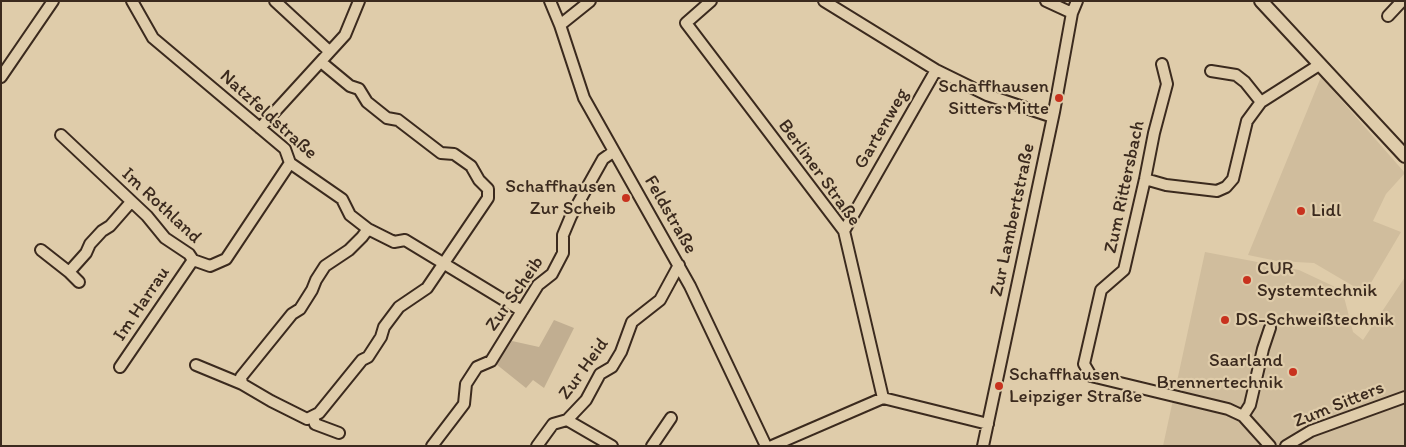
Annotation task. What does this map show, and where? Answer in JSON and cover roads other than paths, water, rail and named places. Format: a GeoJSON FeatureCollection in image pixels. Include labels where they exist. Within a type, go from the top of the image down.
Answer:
{"type":"FeatureCollection","features":[{"type":"Feature","properties":{"kind":"street"},"geometry":{"type":"LineString","coordinates":[[1,77],[53,1]]}},
{"type":"Feature","properties":{"kind":"street","name":"Natzfeldstraße"},"geometry":{"type":"LineString","coordinates":[[132,1],[153,38],[285,149],[290,163],[342,199],[350,214],[368,228],[394,242],[404,240],[522,311]]}},
{"type":"Feature","properties":{"kind":"street"},"geometry":{"type":"LineString","coordinates":[[275,1],[329,51]]}},
{"type":"Feature","properties":{"kind":"street"},"geometry":{"type":"LineString","coordinates":[[260,128],[345,35],[359,1]]}},
{"type":"Feature","properties":{"kind":"street","name":"Feldstraße"},"geometry":{"type":"LineString","coordinates":[[550,1],[584,98],[679,265],[766,446]]}},
{"type":"Feature","properties":{"kind":"street"},"geometry":{"type":"LineString","coordinates":[[560,25],[590,1]]}},
{"type":"Feature","properties":{"kind":"street","name":"Berliner Straße"},"geometry":{"type":"LineString","coordinates":[[711,1],[686,23],[844,231],[883,398]]}},
{"type":"Feature","properties":{"kind":"street"},"geometry":{"type":"LineString","coordinates":[[824,1],[936,70],[987,94],[1053,117]]}},
{"type":"Feature","properties":{"kind":"street"},"geometry":{"type":"LineString","coordinates":[[1046,1],[1072,13]]}},
{"type":"Feature","properties":{"kind":"street","name":"Zur Lambertstraße"},"geometry":{"type":"LineString","coordinates":[[984,446],[1053,117],[1072,13],[1077,1]]}},
{"type":"Feature","properties":{"kind":"street"},"geometry":{"type":"LineString","coordinates":[[1261,1],[1405,156]]}},
{"type":"Feature","properties":{"kind":"street"},"geometry":{"type":"LineString","coordinates":[[1388,16],[1402,1]]}},
{"type":"Feature","properties":{"kind":"street"},"geometry":{"type":"LineString","coordinates":[[196,365],[242,384],[307,419],[319,414],[362,360],[368,357],[381,337],[384,328],[399,307],[427,288],[488,198],[488,189],[479,180],[471,166],[454,154],[441,153],[398,120],[387,118],[367,102],[359,89],[350,86],[321,62]]}},
{"type":"Feature","properties":{"kind":"street","name":"Zum Rittersbach"},"geometry":{"type":"LineString","coordinates":[[1162,64],[1166,84],[1124,270],[1101,290],[1084,364],[1091,376],[1228,409],[1243,416],[1270,446]]}},
{"type":"Feature","properties":{"kind":"street"},"geometry":{"type":"LineString","coordinates":[[1145,179],[1217,191],[1226,187],[1233,179],[1247,121],[1261,102],[1319,65]]}},
{"type":"Feature","properties":{"kind":"street","name":"Gartenweg"},"geometry":{"type":"LineString","coordinates":[[844,231],[936,70]]}},
{"type":"Feature","properties":{"kind":"street"},"geometry":{"type":"LineString","coordinates":[[1211,71],[1236,75],[1245,82],[1261,102]]}},
{"type":"Feature","properties":{"kind":"street","name":"Im Rothland"},"geometry":{"type":"LineString","coordinates":[[61,135],[148,216],[165,238],[189,254],[193,260],[210,266],[226,260],[290,163]]}},
{"type":"Feature","properties":{"kind":"street","name":"Zur Scheib"},"geometry":{"type":"LineString","coordinates":[[432,446],[464,404],[466,384],[477,367],[491,361],[538,285],[552,274],[563,253],[563,235],[571,216],[603,159],[613,152]]}},
{"type":"Feature","properties":{"kind":"street"},"geometry":{"type":"LineString","coordinates":[[69,272],[86,253],[90,244],[102,231],[110,226],[131,202]]}},
{"type":"Feature","properties":{"kind":"street"},"geometry":{"type":"LineString","coordinates":[[242,384],[241,377],[292,314],[300,309],[325,266],[349,250],[368,228]]}},
{"type":"Feature","properties":{"kind":"street"},"geometry":{"type":"LineString","coordinates":[[41,250],[69,272],[78,282]]}},
{"type":"Feature","properties":{"kind":"street","name":"Im Harrau"},"geometry":{"type":"LineString","coordinates":[[120,367],[193,260]]}},
{"type":"Feature","properties":{"kind":"street","name":"Zur Heid"},"geometry":{"type":"LineString","coordinates":[[537,446],[553,424],[567,420],[586,400],[600,374],[612,367],[621,352],[632,322],[660,300],[679,265]]}},
{"type":"Feature","properties":{"kind":"street"},"geometry":{"type":"LineString","coordinates":[[1243,416],[1250,405],[1270,328]]}},
{"type":"Feature","properties":{"kind":"street"},"geometry":{"type":"LineString","coordinates":[[772,446],[883,398],[988,424]]}},
{"type":"Feature","properties":{"kind":"street","name":"Zum Sitters"},"geometry":{"type":"LineString","coordinates":[[1286,446],[1311,431],[1405,398]]}},
{"type":"Feature","properties":{"kind":"street"},"geometry":{"type":"LineString","coordinates":[[313,416],[315,424],[339,433]]}},
{"type":"Feature","properties":{"kind":"street"},"geometry":{"type":"LineString","coordinates":[[652,446],[671,418]]}},
{"type":"Feature","properties":{"kind":"street","name":"Zur Heid"},"geometry":{"type":"LineString","coordinates":[[567,420],[612,446]]}},
{"type":"Feature","properties":{"kind":"place","name":"Schaffhausen Sitters Mitte"},"geometry":{"type":"Point","coordinates":[1059,98]}},
{"type":"Feature","properties":{"kind":"place","name":"Schaffhausen Zur Scheib"},"geometry":{"type":"Point","coordinates":[626,198]}},
{"type":"Feature","properties":{"kind":"place","name":"Lidl"},"geometry":{"type":"Point","coordinates":[1301,211]}},
{"type":"Feature","properties":{"kind":"place","name":"CUR Systemtechnik"},"geometry":{"type":"Point","coordinates":[1247,280]}},
{"type":"Feature","properties":{"kind":"place","name":"DS-Schweißtechnik"},"geometry":{"type":"Point","coordinates":[1225,320]}},
{"type":"Feature","properties":{"kind":"place","name":"Saarland Brennertechnik"},"geometry":{"type":"Point","coordinates":[1293,372]}},
{"type":"Feature","properties":{"kind":"place","name":"Schaffhausen Leipziger Straße"},"geometry":{"type":"Point","coordinates":[999,386]}}]}
